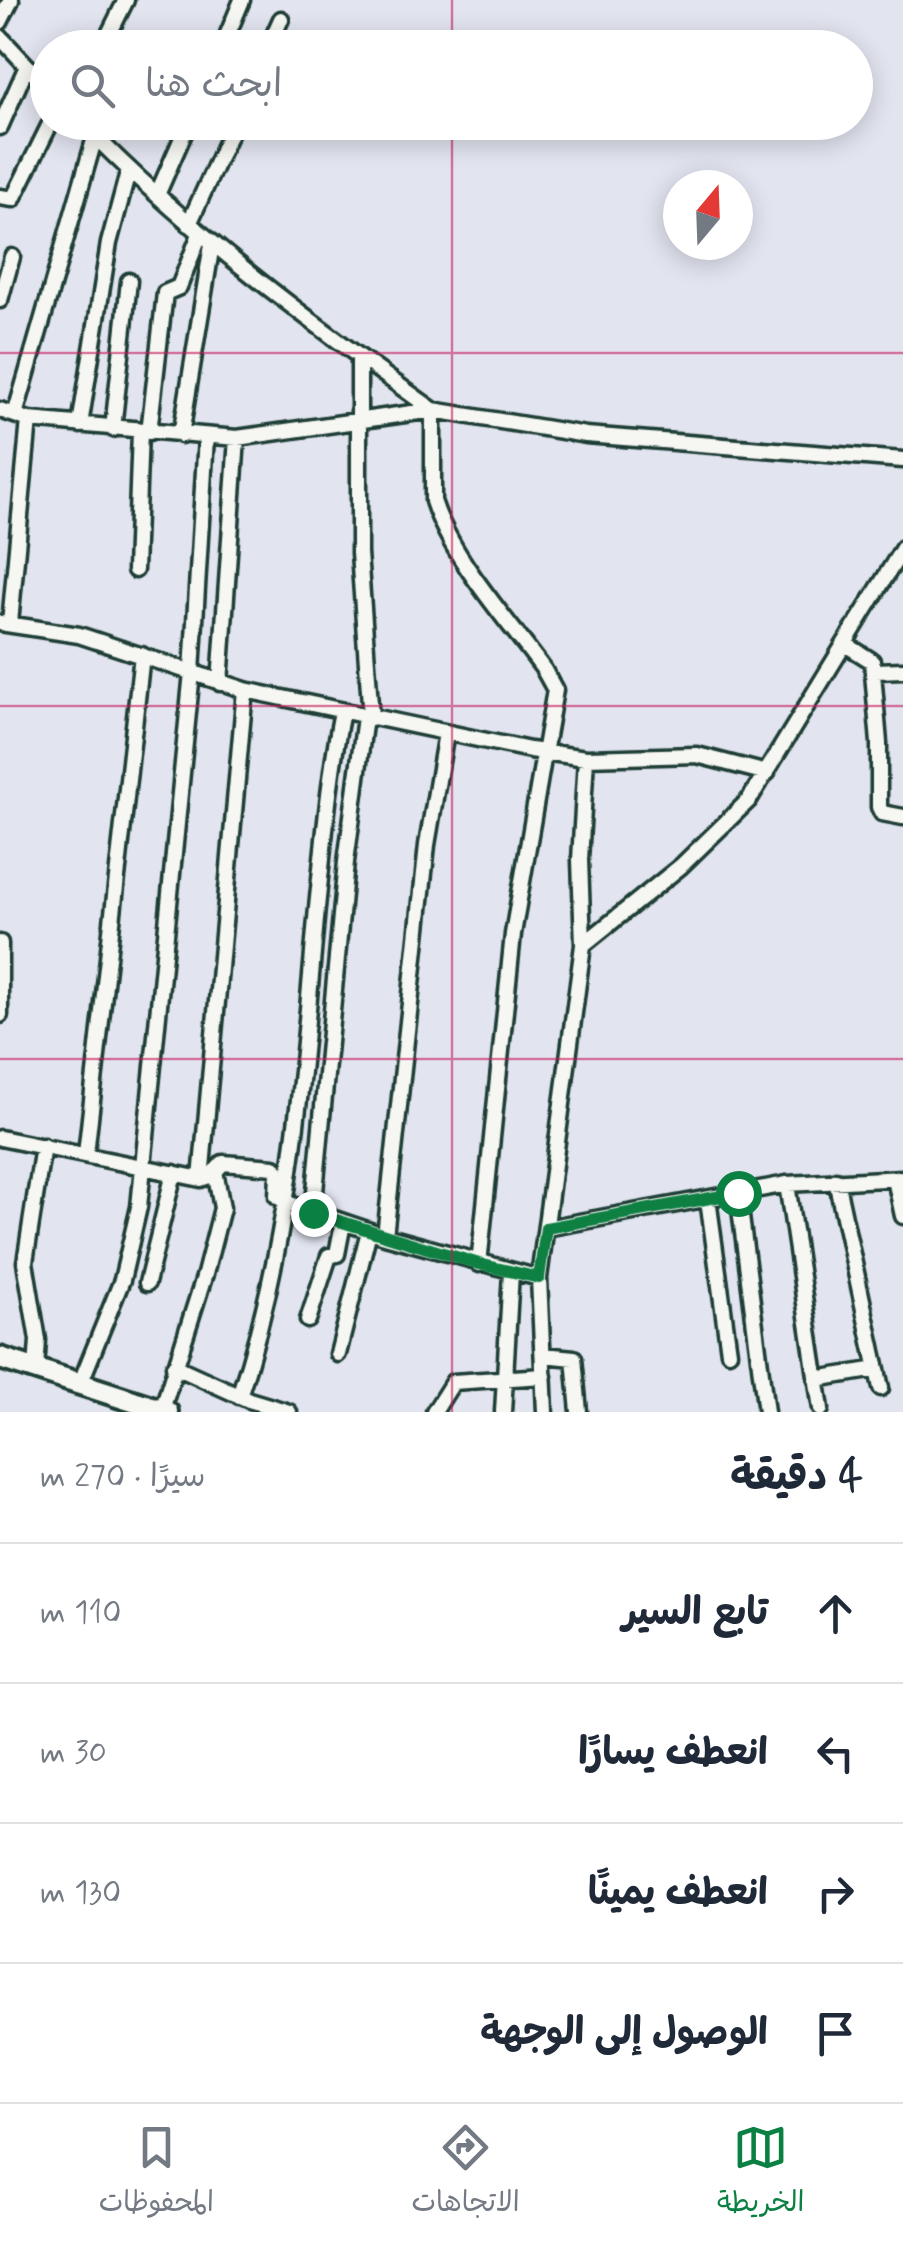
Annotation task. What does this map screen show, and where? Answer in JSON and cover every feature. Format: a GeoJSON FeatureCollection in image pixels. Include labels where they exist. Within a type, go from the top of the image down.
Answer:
{"type":"FeatureCollection","features":[{"type":"Feature","properties":{"kind":"street"},"geometry":{"type":"LineString","coordinates":[[0,22],[11,0]]}},
{"type":"Feature","properties":{"kind":"street"},"geometry":{"type":"LineString","coordinates":[[111,30],[126,0]]}},
{"type":"Feature","properties":{"kind":"street"},"geometry":{"type":"LineString","coordinates":[[230,30],[242,0]]}},
{"type":"Feature","properties":{"kind":"street"},"geometry":{"type":"LineString","coordinates":[[276,30],[281,20]]}},
{"type":"Feature","properties":{"kind":"street"},"geometry":{"type":"LineString","coordinates":[[0,37],[30,69]]}},
{"type":"Feature","properties":{"kind":"street"},"geometry":{"type":"LineString","coordinates":[[0,127],[27,66]]}},
{"type":"Feature","properties":{"kind":"street"},"geometry":{"type":"LineString","coordinates":[[0,197],[13,200],[42,140]]}},
{"type":"Feature","properties":{"kind":"street"},"geometry":{"type":"LineString","coordinates":[[94,140],[22,417],[5,623],[67,632],[220,683],[368,718],[586,758],[683,754],[767,772]]}},
{"type":"Feature","properties":{"kind":"street"},"geometry":{"type":"LineString","coordinates":[[98,140],[200,234],[433,410]]}},
{"type":"Feature","properties":{"kind":"street"},"geometry":{"type":"LineString","coordinates":[[157,195],[181,140]]}},
{"type":"Feature","properties":{"kind":"street"},"geometry":{"type":"LineString","coordinates":[[136,570],[144,432],[164,293],[178,287],[200,234],[229,140]]}},
{"type":"Feature","properties":{"kind":"street"},"geometry":{"type":"LineString","coordinates":[[80,425],[109,243],[129,169]]}},
{"type":"Feature","properties":{"kind":"street"},"geometry":{"type":"LineString","coordinates":[[181,435],[200,234]]}},
{"type":"Feature","properties":{"kind":"street"},"geometry":{"type":"LineString","coordinates":[[0,300],[12,257]]}},
{"type":"Feature","properties":{"kind":"street"},"geometry":{"type":"LineString","coordinates":[[114,428],[129,280]]}},
{"type":"Feature","properties":{"kind":"street"},"geometry":{"type":"LineString","coordinates":[[313,1213],[346,862],[368,718],[359,554],[358,356]]}},
{"type":"Feature","properties":{"kind":"street"},"geometry":{"type":"LineString","coordinates":[[0,410],[80,425],[238,438],[433,410],[586,435],[903,460]]}},
{"type":"Feature","properties":{"kind":"street"},"geometry":{"type":"LineString","coordinates":[[433,410],[432,501],[462,558],[544,670],[556,700],[513,934],[479,1264]]}},
{"type":"Feature","properties":{"kind":"street"},"geometry":{"type":"LineString","coordinates":[[80,1384],[128,1260],[139,1207],[192,672],[206,437]]}},
{"type":"Feature","properties":{"kind":"street"},"geometry":{"type":"LineString","coordinates":[[220,683],[238,438]]}},
{"type":"Feature","properties":{"kind":"street"},"geometry":{"type":"LineString","coordinates":[[583,945],[681,866],[740,811],[903,548]]}},
{"type":"Feature","properties":{"kind":"street"},"geometry":{"type":"LineString","coordinates":[[845,644],[868,658],[874,671],[879,807],[882,812],[903,817]]}},
{"type":"Feature","properties":{"kind":"street"},"geometry":{"type":"LineString","coordinates":[[86,1154],[142,655]]}},
{"type":"Feature","properties":{"kind":"street"},"geometry":{"type":"LineString","coordinates":[[874,671],[903,670]]}},
{"type":"Feature","properties":{"kind":"street"},"geometry":{"type":"LineString","coordinates":[[0,1358],[165,1411],[174,1366],[222,1208],[208,1175],[245,690]]}},
{"type":"Feature","properties":{"kind":"street"},"geometry":{"type":"LineString","coordinates":[[240,1396],[266,1308],[287,1203],[324,811],[342,711]]}},
{"type":"Feature","properties":{"kind":"street"},"geometry":{"type":"LineString","coordinates":[[385,1236],[427,845],[446,733]]}},
{"type":"Feature","properties":{"kind":"street"},"geometry":{"type":"LineString","coordinates":[[545,1412],[539,1278],[583,945],[580,860],[586,758]]}},
{"type":"Feature","properties":{"kind":"street"},"geometry":{"type":"LineString","coordinates":[[0,943],[0,1015]]}},
{"type":"Feature","properties":{"kind":"street"},"geometry":{"type":"LineString","coordinates":[[0,1138],[174,1173],[208,1175],[224,1163],[274,1167],[278,1173],[277,1196],[287,1203],[479,1264],[539,1278]]}},
{"type":"Feature","properties":{"kind":"street"},"geometry":{"type":"LineString","coordinates":[[36,1370],[38,1340],[25,1262],[42,1146]]}},
{"type":"Feature","properties":{"kind":"street"},"geometry":{"type":"LineString","coordinates":[[147,1283],[174,1173]]}},
{"type":"Feature","properties":{"kind":"street"},"geometry":{"type":"LineString","coordinates":[[546,1228],[787,1184],[836,1180],[899,1179],[903,1216]]}},
{"type":"Feature","properties":{"kind":"street"},"geometry":{"type":"LineString","coordinates":[[836,1180],[881,1388]]}},
{"type":"Feature","properties":{"kind":"street"},"geometry":{"type":"LineString","coordinates":[[787,1184],[820,1409]]}},
{"type":"Feature","properties":{"kind":"street"},"geometry":{"type":"LineString","coordinates":[[738,1193],[766,1412]]}},
{"type":"Feature","properties":{"kind":"street"},"geometry":{"type":"LineString","coordinates":[[708,1198],[729,1352]]}},
{"type":"Feature","properties":{"kind":"street"},"geometry":{"type":"LineString","coordinates":[[308,1320],[329,1256],[337,1254],[344,1223]]}},
{"type":"Feature","properties":{"kind":"street"},"geometry":{"type":"LineString","coordinates":[[338,1354],[369,1231]]}},
{"type":"Feature","properties":{"kind":"street"},"geometry":{"type":"LineString","coordinates":[[503,1412],[512,1272]]}},
{"type":"Feature","properties":{"kind":"street"},"geometry":{"type":"LineString","coordinates":[[543,1355],[574,1358],[580,1412]]}},
{"type":"Feature","properties":{"kind":"street"},"geometry":{"type":"LineString","coordinates":[[174,1366],[240,1396],[289,1412]]}},
{"type":"Feature","properties":{"kind":"street"},"geometry":{"type":"LineString","coordinates":[[816,1379],[876,1369]]}},
{"type":"Feature","properties":{"kind":"street"},"geometry":{"type":"LineString","coordinates":[[434,1412],[453,1382],[544,1376]]}},
{"type":"Feature","properties":{"kind":"route"},"geometry":{"type":"LineString","coordinates":[[313,1213],[479,1264],[539,1278],[546,1228],[738,1193]]}}]}
